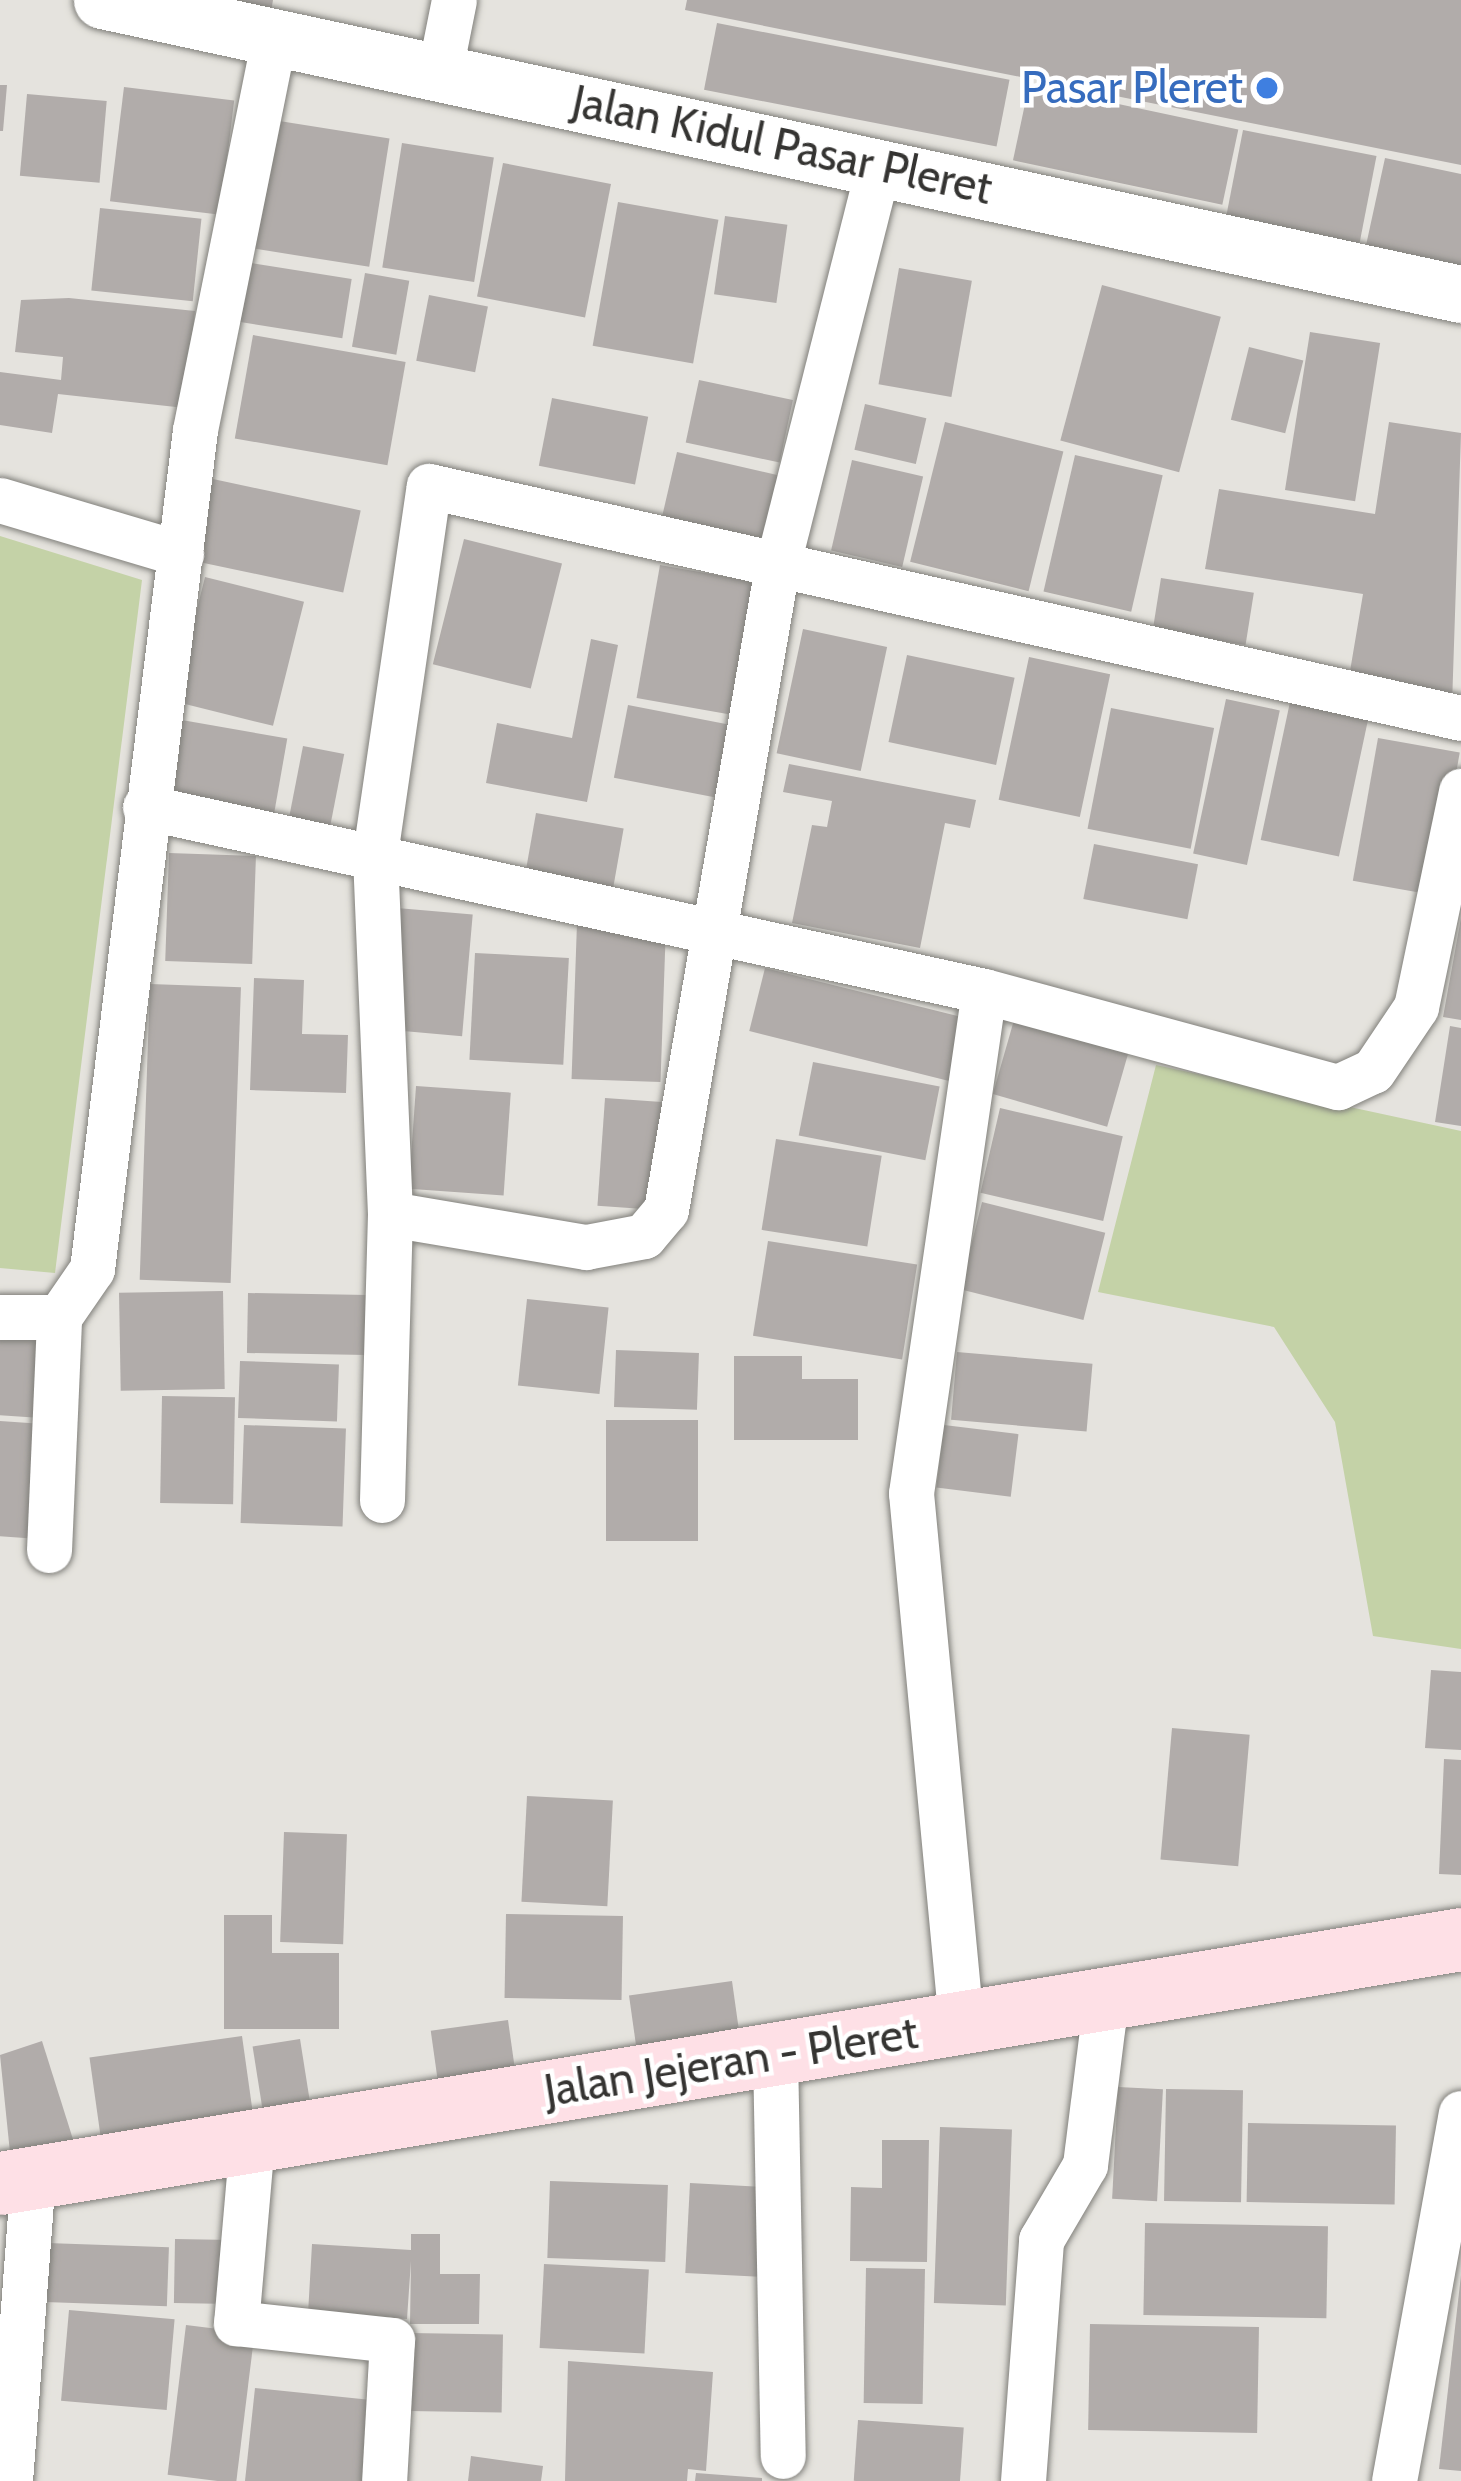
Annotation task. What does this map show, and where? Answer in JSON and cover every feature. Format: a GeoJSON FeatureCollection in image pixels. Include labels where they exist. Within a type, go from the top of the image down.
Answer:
{"type":"FeatureCollection","features":[{"type":"Feature","properties":{"kind":"main road","name":"Jalan Jejeran - Pleret"},"geometry":{"type":"LineString","coordinates":[[16,2180],[1461,1939]]}},
{"type":"Feature","properties":{"kind":"street","name":"Jalan Kidul Pasar Pleret"},"geometry":{"type":"LineString","coordinates":[[102,0],[1461,294]]}},
{"type":"Feature","properties":{"kind":"street"},"geometry":{"type":"LineString","coordinates":[[439,75],[454,0]]}},
{"type":"Feature","properties":{"kind":"street"},"geometry":{"type":"LineString","coordinates":[[49,1550],[59,1317],[92,1269],[145,807],[181,554],[274,37]]}},
{"type":"Feature","properties":{"kind":"street"},"geometry":{"type":"LineString","coordinates":[[390,1214],[586,1247],[644,1236],[676,1172],[706,927],[777,567],[878,168]]}},
{"type":"Feature","properties":{"kind":"street"},"geometry":{"type":"LineString","coordinates":[[382,1500],[390,1214],[375,854],[429,486],[1461,718]]}},
{"type":"Feature","properties":{"kind":"street"},"geometry":{"type":"LineString","coordinates":[[0,500],[181,554]]}},
{"type":"Feature","properties":{"kind":"street"},"geometry":{"type":"LineString","coordinates":[[145,807],[984,991],[1338,1088],[1373,1071],[1416,1007],[1461,791]]}},
{"type":"Feature","properties":{"kind":"street"},"geometry":{"type":"LineString","coordinates":[[961,2023],[910,1493],[984,991]]}},
{"type":"Feature","properties":{"kind":"street"},"geometry":{"type":"LineString","coordinates":[[0,1317],[59,1317]]}},
{"type":"Feature","properties":{"kind":"street"},"geometry":{"type":"LineString","coordinates":[[1023,2481],[1037,2263],[1085,2165],[1106,1998]]}},
{"type":"Feature","properties":{"kind":"street"},"geometry":{"type":"LineString","coordinates":[[775,2054],[783,2456]]}},
{"type":"Feature","properties":{"kind":"street"},"geometry":{"type":"LineString","coordinates":[[1394,2481],[1461,2113]]}},
{"type":"Feature","properties":{"kind":"street"},"geometry":{"type":"LineString","coordinates":[[252,2141],[236,2323],[392,2340],[384,2481]]}},
{"type":"Feature","properties":{"kind":"street"},"geometry":{"type":"LineString","coordinates":[[10,2481],[16,2180]]}},
{"type":"Feature","properties":{"kind":"green space"},"geometry":{"type":"Polygon","coordinates":[[[0,536],[142,580],[55,1273],[0,1268],[0,536]]]}},
{"type":"Feature","properties":{"kind":"green space"},"geometry":{"type":"Polygon","coordinates":[[[1156,1065],[1461,1131],[1461,1649],[1373,1636],[1335,1422],[1274,1327],[1098,1292],[1156,1065]]]}},
{"type":"Feature","properties":{"kind":"building"},"geometry":{"type":"Polygon","coordinates":[[[217,0],[273,0],[271,12],[217,0]]]}},
{"type":"Feature","properties":{"kind":"building","name":"Pasar Pleret"},"geometry":{"type":"Polygon","coordinates":[[[687,0],[1461,0],[1461,165],[685,10],[687,0]]]}},
{"type":"Feature","properties":{"kind":"building"},"geometry":{"type":"Polygon","coordinates":[[[717,23],[1010,80],[997,147],[704,90],[717,23]]]}},
{"type":"Feature","properties":{"kind":"building"},"geometry":{"type":"Polygon","coordinates":[[[0,85],[7,85],[3,131],[0,131],[0,85]]]}},
{"type":"Feature","properties":{"kind":"building"},"geometry":{"type":"Polygon","coordinates":[[[1029,85],[1238,129],[1222,205],[1013,160],[1029,85]]]}},
{"type":"Feature","properties":{"kind":"building"},"geometry":{"type":"Polygon","coordinates":[[[124,87],[234,101],[220,215],[110,201],[124,87]]]}},
{"type":"Feature","properties":{"kind":"building"},"geometry":{"type":"Polygon","coordinates":[[[27,94],[107,101],[100,183],[20,176],[27,94]]]}},
{"type":"Feature","properties":{"kind":"building"},"geometry":{"type":"Polygon","coordinates":[[[273,120],[390,138],[369,267],[253,248],[273,120]]]}},
{"type":"Feature","properties":{"kind":"building"},"geometry":{"type":"Polygon","coordinates":[[[1243,130],[1377,156],[1359,247],[1225,221],[1243,130]]]}},
{"type":"Feature","properties":{"kind":"building"},"geometry":{"type":"Polygon","coordinates":[[[402,143],[494,158],[474,282],[382,267],[402,143]]]}},
{"type":"Feature","properties":{"kind":"building"},"geometry":{"type":"Polygon","coordinates":[[[1385,158],[1461,174],[1461,270],[1365,250],[1385,158]]]}},
{"type":"Feature","properties":{"kind":"building"},"geometry":{"type":"Polygon","coordinates":[[[503,163],[611,184],[585,317],[477,297],[503,163]]]}},
{"type":"Feature","properties":{"kind":"building"},"geometry":{"type":"Polygon","coordinates":[[[618,202],[718,220],[693,363],[593,346],[618,202]]]}},
{"type":"Feature","properties":{"kind":"building"},"geometry":{"type":"Polygon","coordinates":[[[100,208],[201,219],[193,301],[91,291],[100,208]]]}},
{"type":"Feature","properties":{"kind":"building"},"geometry":{"type":"Polygon","coordinates":[[[725,216],[787,225],[776,303],[714,294],[725,216]]]}},
{"type":"Feature","properties":{"kind":"building"},"geometry":{"type":"Polygon","coordinates":[[[245,262],[352,279],[342,338],[236,321],[245,262]]]}},
{"type":"Feature","properties":{"kind":"building"},"geometry":{"type":"Polygon","coordinates":[[[899,268],[972,281],[951,397],[879,384],[899,268]]]}},
{"type":"Feature","properties":{"kind":"building"},"geometry":{"type":"Polygon","coordinates":[[[365,273],[409,281],[396,355],[352,347],[365,273]]]}},
{"type":"Feature","properties":{"kind":"building"},"geometry":{"type":"Polygon","coordinates":[[[1102,285],[1221,317],[1179,472],[1060,441],[1102,285]]]}},
{"type":"Feature","properties":{"kind":"building"},"geometry":{"type":"Polygon","coordinates":[[[429,295],[488,306],[475,372],[416,361],[429,295]]]}},
{"type":"Feature","properties":{"kind":"building"},"geometry":{"type":"Polygon","coordinates":[[[69,298],[195,311],[185,408],[58,394],[52,433],[0,425],[0,372],[61,380],[63,357],[15,352],[21,300],[69,298]]]}},
{"type":"Feature","properties":{"kind":"building"},"geometry":{"type":"Polygon","coordinates":[[[1310,332],[1380,343],[1355,501],[1285,490],[1310,332]]]}},
{"type":"Feature","properties":{"kind":"building"},"geometry":{"type":"Polygon","coordinates":[[[253,335],[406,362],[387,465],[235,438],[253,335]]]}},
{"type":"Feature","properties":{"kind":"building"},"geometry":{"type":"Polygon","coordinates":[[[1249,347],[1303,361],[1285,433],[1231,420],[1249,347]]]}},
{"type":"Feature","properties":{"kind":"building"},"geometry":{"type":"Polygon","coordinates":[[[699,380],[793,400],[780,463],[686,443],[699,380]]]}},
{"type":"Feature","properties":{"kind":"building"},"geometry":{"type":"Polygon","coordinates":[[[552,398],[648,417],[635,484],[539,466],[552,398]]]}},
{"type":"Feature","properties":{"kind":"building"},"geometry":{"type":"Polygon","coordinates":[[[865,404],[926,418],[916,464],[854,450],[865,404]]]}},
{"type":"Feature","properties":{"kind":"building"},"geometry":{"type":"Polygon","coordinates":[[[945,422],[1063,452],[1029,591],[910,562],[945,422]]]}},
{"type":"Feature","properties":{"kind":"building"},"geometry":{"type":"Polygon","coordinates":[[[1389,422],[1461,433],[1452,705],[1347,689],[1363,594],[1205,569],[1219,489],[1375,514],[1389,422]]]}},
{"type":"Feature","properties":{"kind":"building"},"geometry":{"type":"Polygon","coordinates":[[[677,452],[779,476],[764,540],[662,516],[677,452]]]}},
{"type":"Feature","properties":{"kind":"building"},"geometry":{"type":"Polygon","coordinates":[[[1075,455],[1163,475],[1131,612],[1044,591],[1075,455]]]}},
{"type":"Feature","properties":{"kind":"building"},"geometry":{"type":"Polygon","coordinates":[[[852,460],[923,476],[902,567],[831,551],[852,460]]]}},
{"type":"Feature","properties":{"kind":"building"},"geometry":{"type":"Polygon","coordinates":[[[213,479],[361,510],[343,593],[196,561],[213,479]]]}},
{"type":"Feature","properties":{"kind":"building"},"geometry":{"type":"Polygon","coordinates":[[[464,539],[562,563],[531,689],[433,664],[464,539]]]}},
{"type":"Feature","properties":{"kind":"building"},"geometry":{"type":"Polygon","coordinates":[[[660,565],[757,582],[733,715],[637,698],[660,565]]]}},
{"type":"Feature","properties":{"kind":"building"},"geometry":{"type":"Polygon","coordinates":[[[205,577],[304,602],[273,726],[174,701],[205,577]]]}},
{"type":"Feature","properties":{"kind":"building"},"geometry":{"type":"Polygon","coordinates":[[[1161,578],[1254,593],[1246,645],[1153,630],[1161,578]]]}},
{"type":"Feature","properties":{"kind":"building"},"geometry":{"type":"Polygon","coordinates":[[[803,629],[887,647],[861,771],[777,753],[803,629]]]}},
{"type":"Feature","properties":{"kind":"building"},"geometry":{"type":"Polygon","coordinates":[[[591,639],[618,645],[587,802],[486,783],[497,723],[572,738],[591,639]]]}},
{"type":"Feature","properties":{"kind":"building"},"geometry":{"type":"Polygon","coordinates":[[[907,655],[1015,678],[996,765],[888,742],[907,655]]]}},
{"type":"Feature","properties":{"kind":"building"},"geometry":{"type":"Polygon","coordinates":[[[1029,657],[1110,674],[1080,817],[999,800],[1029,657]]]}},
{"type":"Feature","properties":{"kind":"building"},"geometry":{"type":"Polygon","coordinates":[[[1226,699],[1280,710],[1247,865],[1193,854],[1226,699]]]}},
{"type":"Feature","properties":{"kind":"building"},"geometry":{"type":"Polygon","coordinates":[[[1290,702],[1368,719],[1339,857],[1261,840],[1290,702]]]}},
{"type":"Feature","properties":{"kind":"building"},"geometry":{"type":"Polygon","coordinates":[[[628,705],[731,725],[717,798],[614,778],[628,705]]]}},
{"type":"Feature","properties":{"kind":"building"},"geometry":{"type":"Polygon","coordinates":[[[1111,708],[1214,728],[1191,849],[1088,829],[1111,708]]]}},
{"type":"Feature","properties":{"kind":"building"},"geometry":{"type":"Polygon","coordinates":[[[176,719],[287,739],[274,814],[163,795],[176,719]]]}},
{"type":"Feature","properties":{"kind":"building"},"geometry":{"type":"Polygon","coordinates":[[[1378,738],[1460,752],[1435,895],[1353,881],[1378,738]]]}},
{"type":"Feature","properties":{"kind":"building"},"geometry":{"type":"Polygon","coordinates":[[[303,746],[344,754],[329,831],[288,823],[303,746]]]}},
{"type":"Feature","properties":{"kind":"building"},"geometry":{"type":"Polygon","coordinates":[[[789,764],[976,800],[970,828],[945,823],[920,948],[792,923],[812,825],[827,827],[832,801],[783,792],[789,764]]]}},
{"type":"Feature","properties":{"kind":"building"},"geometry":{"type":"Polygon","coordinates":[[[536,813],[624,828],[613,888],[526,872],[536,813]]]}},
{"type":"Feature","properties":{"kind":"building"},"geometry":{"type":"Polygon","coordinates":[[[1094,844],[1198,864],[1187,919],[1083,899],[1094,844]]]}},
{"type":"Feature","properties":{"kind":"building"},"geometry":{"type":"Polygon","coordinates":[[[169,853],[256,856],[252,964],[165,961],[169,853]]]}},
{"type":"Feature","properties":{"kind":"building"},"geometry":{"type":"Polygon","coordinates":[[[397,908],[473,915],[462,1036],[386,1030],[397,908]]]}},
{"type":"Feature","properties":{"kind":"building"},"geometry":{"type":"Polygon","coordinates":[[[1461,918],[1461,1020],[1443,1017],[1461,918]]]}},
{"type":"Feature","properties":{"kind":"building"},"geometry":{"type":"Polygon","coordinates":[[[577,923],[666,926],[661,1082],[572,1079],[577,923]]]}},
{"type":"Feature","properties":{"kind":"building"},"geometry":{"type":"Polygon","coordinates":[[[475,953],[569,958],[563,1065],[469,1060],[475,953]]]}},
{"type":"Feature","properties":{"kind":"building"},"geometry":{"type":"Polygon","coordinates":[[[765,968],[967,1018],[951,1081],[749,1031],[765,968]]]}},
{"type":"Feature","properties":{"kind":"building"},"geometry":{"type":"Polygon","coordinates":[[[254,978],[304,980],[302,1034],[348,1035],[346,1093],[250,1090],[254,978]]]}},
{"type":"Feature","properties":{"kind":"building"},"geometry":{"type":"Polygon","coordinates":[[[150,984],[241,987],[231,1283],[140,1280],[150,984]]]}},
{"type":"Feature","properties":{"kind":"building"},"geometry":{"type":"Polygon","coordinates":[[[1014,1020],[1128,1053],[1107,1127],[993,1094],[1014,1020]]]}},
{"type":"Feature","properties":{"kind":"building"},"geometry":{"type":"Polygon","coordinates":[[[1450,1026],[1461,1028],[1461,1126],[1435,1122],[1450,1026]]]}},
{"type":"Feature","properties":{"kind":"building"},"geometry":{"type":"Polygon","coordinates":[[[813,1062],[940,1087],[925,1160],[799,1136],[813,1062]]]}},
{"type":"Feature","properties":{"kind":"building"},"geometry":{"type":"Polygon","coordinates":[[[416,1086],[511,1093],[504,1195],[409,1189],[416,1086]]]}},
{"type":"Feature","properties":{"kind":"building"},"geometry":{"type":"Polygon","coordinates":[[[605,1098],[669,1102],[661,1210],[597,1206],[605,1098]]]}},
{"type":"Feature","properties":{"kind":"building"},"geometry":{"type":"Polygon","coordinates":[[[1000,1108],[1123,1136],[1103,1221],[980,1193],[1000,1108]]]}},
{"type":"Feature","properties":{"kind":"building"},"geometry":{"type":"Polygon","coordinates":[[[776,1139],[882,1156],[867,1247],[762,1230],[776,1139]]]}},
{"type":"Feature","properties":{"kind":"building"},"geometry":{"type":"Polygon","coordinates":[[[982,1202],[1105,1233],[1083,1320],[960,1289],[982,1202]]]}},
{"type":"Feature","properties":{"kind":"building"},"geometry":{"type":"Polygon","coordinates":[[[768,1241],[917,1265],[902,1359],[753,1336],[768,1241]]]}},
{"type":"Feature","properties":{"kind":"building"},"geometry":{"type":"Polygon","coordinates":[[[223,1291],[225,1389],[121,1391],[119,1293],[223,1291]]]}},
{"type":"Feature","properties":{"kind":"building"},"geometry":{"type":"Polygon","coordinates":[[[248,1293],[368,1295],[367,1355],[247,1353],[248,1293]]]}},
{"type":"Feature","properties":{"kind":"building"},"geometry":{"type":"Polygon","coordinates":[[[527,1299],[609,1308],[599,1394],[518,1386],[527,1299]]]}},
{"type":"Feature","properties":{"kind":"building"},"geometry":{"type":"Polygon","coordinates":[[[0,1330],[51,1334],[45,1418],[0,1415],[0,1330]]]}},
{"type":"Feature","properties":{"kind":"building"},"geometry":{"type":"Polygon","coordinates":[[[616,1350],[699,1353],[697,1410],[614,1407],[616,1350]]]}},
{"type":"Feature","properties":{"kind":"building"},"geometry":{"type":"Polygon","coordinates":[[[957,1352],[1092,1364],[1087,1432],[951,1420],[957,1352]]]}},
{"type":"Feature","properties":{"kind":"building"},"geometry":{"type":"Polygon","coordinates":[[[734,1356],[802,1356],[802,1379],[858,1379],[858,1440],[734,1440],[734,1356]]]}},
{"type":"Feature","properties":{"kind":"building"},"geometry":{"type":"Polygon","coordinates":[[[240,1361],[339,1364],[337,1421],[238,1418],[240,1361]]]}},
{"type":"Feature","properties":{"kind":"building"},"geometry":{"type":"Polygon","coordinates":[[[162,1396],[235,1397],[233,1504],[160,1503],[162,1396]]]}},
{"type":"Feature","properties":{"kind":"building"},"geometry":{"type":"Polygon","coordinates":[[[606,1420],[698,1420],[698,1541],[606,1541],[606,1420]]]}},
{"type":"Feature","properties":{"kind":"building"},"geometry":{"type":"Polygon","coordinates":[[[0,1421],[47,1424],[39,1539],[0,1536],[0,1421]]]}},
{"type":"Feature","properties":{"kind":"building"},"geometry":{"type":"Polygon","coordinates":[[[244,1425],[346,1429],[343,1527],[241,1523],[244,1425]]]}},
{"type":"Feature","properties":{"kind":"building"},"geometry":{"type":"Polygon","coordinates":[[[944,1425],[1018,1434],[1011,1497],[936,1488],[944,1425]]]}},
{"type":"Feature","properties":{"kind":"building"},"geometry":{"type":"Polygon","coordinates":[[[1431,1670],[1461,1672],[1461,1750],[1425,1748],[1431,1670]]]}},
{"type":"Feature","properties":{"kind":"building"},"geometry":{"type":"Polygon","coordinates":[[[1172,1728],[1250,1735],[1238,1866],[1160,1859],[1172,1728]]]}},
{"type":"Feature","properties":{"kind":"building"},"geometry":{"type":"Polygon","coordinates":[[[1444,1759],[1461,1760],[1461,1875],[1439,1874],[1444,1759]]]}},
{"type":"Feature","properties":{"kind":"building"},"geometry":{"type":"Polygon","coordinates":[[[527,1796],[613,1801],[607,1906],[521,1902],[527,1796]]]}},
{"type":"Feature","properties":{"kind":"building"},"geometry":{"type":"Polygon","coordinates":[[[284,1832],[347,1834],[343,1944],[280,1942],[284,1832]]]}},
{"type":"Feature","properties":{"kind":"building"},"geometry":{"type":"Polygon","coordinates":[[[506,1914],[623,1916],[622,2000],[505,1998],[506,1914]]]}},
{"type":"Feature","properties":{"kind":"building"},"geometry":{"type":"Polygon","coordinates":[[[224,1915],[272,1915],[272,1953],[339,1953],[339,2029],[224,2029],[224,1915]]]}},
{"type":"Feature","properties":{"kind":"building"},"geometry":{"type":"Polygon","coordinates":[[[732,1981],[742,2051],[639,2066],[629,1995],[732,1981]]]}},
{"type":"Feature","properties":{"kind":"building"},"geometry":{"type":"Polygon","coordinates":[[[508,2020],[517,2087],[440,2098],[431,2031],[508,2020]]]}},
{"type":"Feature","properties":{"kind":"building"},"geometry":{"type":"Polygon","coordinates":[[[242,2036],[256,2136],[104,2157],[89,2057],[242,2036]]]}},
{"type":"Feature","properties":{"kind":"building"},"geometry":{"type":"Polygon","coordinates":[[[300,2039],[313,2121],[266,2128],[253,2047],[300,2039]]]}},
{"type":"Feature","properties":{"kind":"building"},"geometry":{"type":"Polygon","coordinates":[[[42,2041],[77,2152],[12,2172],[0,2055],[42,2041]]]}},
{"type":"Feature","properties":{"kind":"building"},"geometry":{"type":"Polygon","coordinates":[[[1118,2087],[1163,2089],[1157,2201],[1112,2199],[1118,2087]]]}},
{"type":"Feature","properties":{"kind":"building"},"geometry":{"type":"Polygon","coordinates":[[[1166,2089],[1243,2090],[1241,2202],[1164,2201],[1166,2089]]]}},
{"type":"Feature","properties":{"kind":"building"},"geometry":{"type":"Polygon","coordinates":[[[1248,2123],[1396,2126],[1395,2205],[1247,2202],[1248,2123]]]}},
{"type":"Feature","properties":{"kind":"building"},"geometry":{"type":"Polygon","coordinates":[[[940,2127],[1012,2130],[1006,2305],[934,2303],[940,2127]]]}},
{"type":"Feature","properties":{"kind":"building"},"geometry":{"type":"Polygon","coordinates":[[[882,2140],[929,2140],[927,2262],[850,2261],[851,2187],[882,2188],[882,2140]]]}},
{"type":"Feature","properties":{"kind":"building"},"geometry":{"type":"Polygon","coordinates":[[[550,2181],[668,2185],[665,2262],[547,2258],[550,2181]]]}},
{"type":"Feature","properties":{"kind":"building"},"geometry":{"type":"Polygon","coordinates":[[[690,2183],[774,2187],[769,2277],[685,2273],[690,2183]]]}},
{"type":"Feature","properties":{"kind":"building"},"geometry":{"type":"Polygon","coordinates":[[[1145,2223],[1328,2226],[1326,2318],[1143,2315],[1145,2223]]]}},
{"type":"Feature","properties":{"kind":"building"},"geometry":{"type":"Polygon","coordinates":[[[411,2234],[440,2234],[440,2274],[480,2274],[479,2324],[410,2324],[411,2261],[407,2319],[308,2314],[312,2244],[411,2250],[411,2234]]]}},
{"type":"Feature","properties":{"kind":"building"},"geometry":{"type":"Polygon","coordinates":[[[175,2239],[232,2240],[231,2304],[174,2303],[175,2239]]]}},
{"type":"Feature","properties":{"kind":"building"},"geometry":{"type":"Polygon","coordinates":[[[47,2243],[169,2247],[167,2306],[45,2302],[47,2243]]]}},
{"type":"Feature","properties":{"kind":"building"},"geometry":{"type":"Polygon","coordinates":[[[544,2264],[649,2269],[644,2353],[540,2348],[544,2264]]]}},
{"type":"Feature","properties":{"kind":"building"},"geometry":{"type":"Polygon","coordinates":[[[866,2268],[925,2269],[923,2404],[864,2403],[866,2268]]]}},
{"type":"Feature","properties":{"kind":"building"},"geometry":{"type":"Polygon","coordinates":[[[1461,2275],[1461,2471],[1439,2469],[1461,2275]]]}},
{"type":"Feature","properties":{"kind":"building"},"geometry":{"type":"Polygon","coordinates":[[[69,2310],[175,2319],[167,2410],[61,2401],[69,2310]]]}},
{"type":"Feature","properties":{"kind":"building"},"geometry":{"type":"Polygon","coordinates":[[[1090,2324],[1259,2327],[1257,2433],[1088,2430],[1090,2324]]]}},
{"type":"Feature","properties":{"kind":"building"},"geometry":{"type":"Polygon","coordinates":[[[186,2325],[254,2333],[236,2481],[168,2475],[186,2325]]]}},
{"type":"Feature","properties":{"kind":"building"},"geometry":{"type":"Polygon","coordinates":[[[410,2333],[503,2335],[502,2413],[409,2411],[410,2333]]]}},
{"type":"Feature","properties":{"kind":"building"},"geometry":{"type":"Polygon","coordinates":[[[568,2361],[713,2372],[706,2471],[688,2469],[687,2481],[565,2481],[568,2361]]]}},
{"type":"Feature","properties":{"kind":"building"},"geometry":{"type":"Polygon","coordinates":[[[255,2388],[381,2401],[373,2481],[245,2481],[255,2388]]]}},
{"type":"Feature","properties":{"kind":"building"},"geometry":{"type":"Polygon","coordinates":[[[858,2420],[964,2427],[960,2481],[854,2481],[858,2420]]]}},
{"type":"Feature","properties":{"kind":"building"},"geometry":{"type":"Polygon","coordinates":[[[471,2456],[543,2466],[541,2481],[468,2481],[471,2456]]]}},
{"type":"Feature","properties":{"kind":"building"},"geometry":{"type":"Polygon","coordinates":[[[696,2473],[762,2478],[762,2481],[695,2481],[696,2473]]]}},
{"type":"Feature","properties":{"kind":"place","name":"Pasar Pleret"},"geometry":{"type":"Point","coordinates":[1267,88]}}]}
